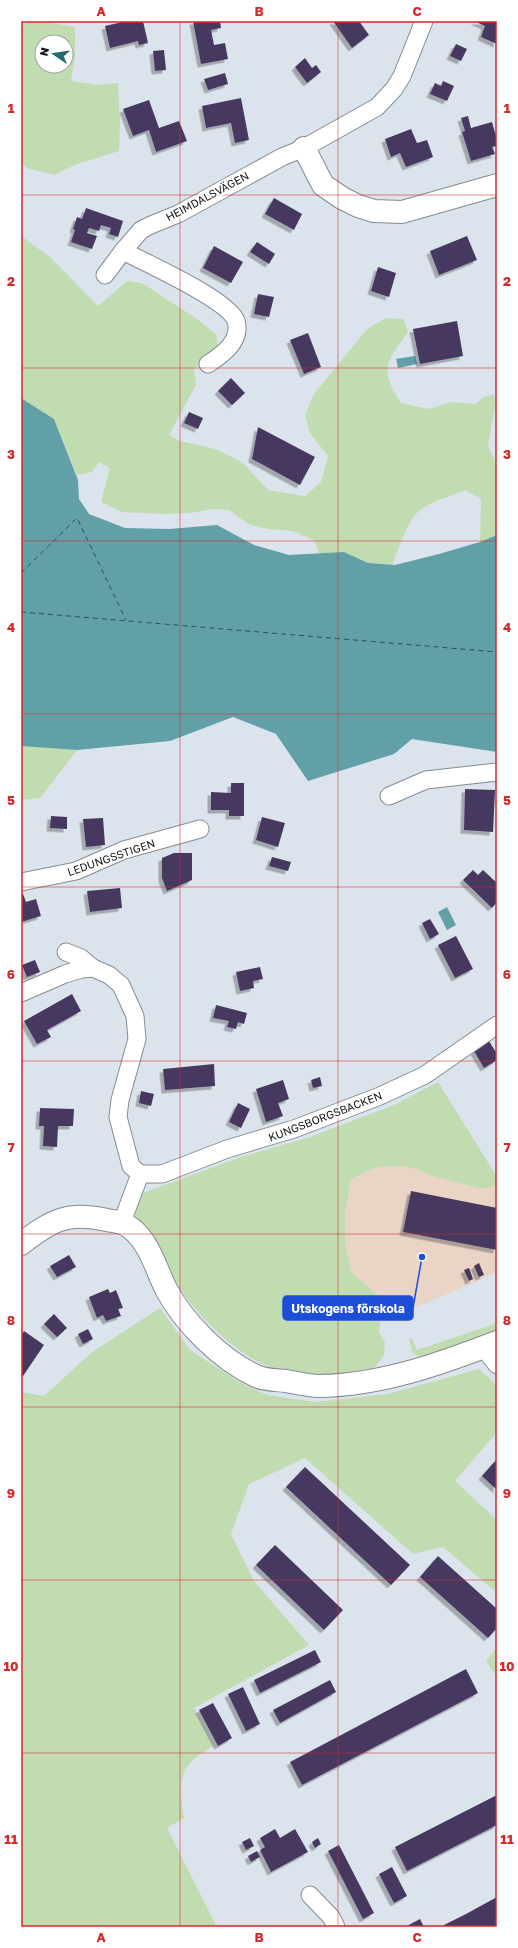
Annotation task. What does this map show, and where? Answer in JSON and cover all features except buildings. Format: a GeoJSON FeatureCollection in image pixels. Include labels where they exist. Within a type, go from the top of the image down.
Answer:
{"type":"FeatureCollection","features":[{"type":"Feature","properties":{"kind":"street","name":"HEIMDALSVÄGEN"},"geometry":{"type":"LineString","coordinates":[[105,275],[123,250],[141,230],[151,224],[178,214],[276,160],[304,148],[377,107],[385,100],[402,76],[424,21]]}},
{"type":"Feature","properties":{"kind":"street"},"geometry":{"type":"LineString","coordinates":[[304,148],[323,185],[342,198],[358,206],[374,211],[402,212],[497,185]]}},
{"type":"Feature","properties":{"kind":"street"},"geometry":{"type":"LineString","coordinates":[[123,250],[189,284],[229,311],[236,321],[235,337],[227,351],[208,364]]}},
{"type":"Feature","properties":{"kind":"street"},"geometry":{"type":"LineString","coordinates":[[389,796],[426,780],[497,772]]}},
{"type":"Feature","properties":{"kind":"street","name":"LEDUNGSSTIGEN"},"geometry":{"type":"LineString","coordinates":[[21,882],[76,871],[124,850],[200,829]]}},
{"type":"Feature","properties":{"kind":"street"},"geometry":{"type":"LineString","coordinates":[[66,952],[81,958],[93,968],[109,975],[121,985],[135,1016],[136,1039],[120,1100],[118,1117],[131,1166],[140,1174],[122,1222]]}},
{"type":"Feature","properties":{"kind":"street"},"geometry":{"type":"LineString","coordinates":[[21,993],[65,974],[82,969],[93,968]]}},
{"type":"Feature","properties":{"kind":"street","name":"KUNGSBORGSBACKEN"},"geometry":{"type":"LineString","coordinates":[[140,1174],[162,1174],[227,1149],[294,1129],[380,1096],[425,1075],[497,1025]]}},
{"type":"Feature","properties":{"kind":"street"},"geometry":{"type":"LineString","coordinates":[[21,1244],[42,1227],[75,1216],[91,1216],[122,1222],[133,1230],[145,1244],[167,1290],[199,1334],[213,1347],[257,1377],[317,1386],[358,1384],[440,1363],[490,1344],[497,1365]]}},
{"type":"Feature","properties":{"kind":"street"},"geometry":{"type":"LineString","coordinates":[[310,1895],[331,1917],[336,1927]]}},
{"type":"Feature","properties":{"kind":"shaded area"},"geometry":{"type":"Polygon","coordinates":[[[402,1166],[419,1170],[435,1177],[482,1189],[497,1185],[497,1272],[422,1305],[380,1317],[382,1303],[371,1289],[351,1272],[345,1241],[345,1214],[351,1179],[376,1167],[402,1166]]]}},
{"type":"Feature","properties":{"kind":"green space"},"geometry":{"type":"Polygon","coordinates":[[[21,21],[39,21],[75,27],[74,63],[74,34],[34,34],[34,74],[72,74],[71,81],[97,85],[118,83],[120,126],[119,151],[77,164],[54,175],[27,168],[21,162],[21,21]]]}},
{"type":"Feature","properties":{"kind":"green space"},"geometry":{"type":"Polygon","coordinates":[[[21,236],[50,257],[98,306],[127,281],[142,283],[197,319],[217,335],[217,350],[194,369],[196,385],[169,435],[180,441],[215,449],[243,463],[268,490],[305,496],[321,482],[328,456],[310,433],[305,415],[314,394],[367,329],[386,318],[403,319],[408,332],[390,359],[388,366],[390,382],[401,403],[429,409],[451,402],[475,404],[484,397],[494,394],[495,406],[488,446],[497,465],[497,535],[480,542],[481,499],[465,490],[424,507],[415,515],[407,528],[392,565],[368,563],[344,552],[319,554],[315,541],[293,531],[268,529],[248,524],[229,510],[214,509],[190,513],[162,514],[121,512],[101,502],[110,468],[99,462],[92,472],[77,475],[54,419],[21,398],[21,236]]]}},
{"type":"Feature","properties":{"kind":"green space"},"geometry":{"type":"Polygon","coordinates":[[[21,746],[77,750],[40,798],[21,800],[21,746]]]}},
{"type":"Feature","properties":{"kind":"green space"},"geometry":{"type":"Polygon","coordinates":[[[438,1082],[497,1177],[497,1185],[482,1189],[435,1177],[419,1170],[402,1166],[376,1167],[351,1179],[345,1214],[345,1241],[351,1272],[371,1289],[382,1303],[379,1332],[385,1343],[384,1355],[374,1368],[340,1373],[306,1375],[284,1372],[259,1363],[237,1348],[196,1310],[162,1264],[133,1220],[143,1193],[241,1157],[307,1138],[394,1105],[438,1082]]]}},
{"type":"Feature","properties":{"kind":"green space"},"geometry":{"type":"Polygon","coordinates":[[[160,1308],[190,1350],[239,1382],[267,1395],[315,1402],[388,1394],[479,1369],[497,1385],[497,1432],[455,1481],[497,1520],[497,1593],[443,1547],[413,1554],[305,1458],[249,1484],[231,1534],[254,1581],[309,1645],[194,1708],[214,1746],[193,1760],[187,1767],[181,1784],[184,1818],[167,1828],[217,1927],[21,1927],[21,1392],[44,1396],[92,1352],[160,1308]]]}},
{"type":"Feature","properties":{"kind":"green space"},"geometry":{"type":"Polygon","coordinates":[[[497,1323],[497,1334],[444,1353],[432,1356],[416,1355],[410,1346],[409,1339],[412,1338],[417,1350],[497,1323]]]}},
{"type":"Feature","properties":{"kind":"green space"},"geometry":{"type":"Polygon","coordinates":[[[497,1647],[497,1677],[486,1661],[497,1647]]]}},
{"type":"Feature","properties":{"kind":"water"},"geometry":{"type":"Polygon","coordinates":[[[415,356],[417,364],[398,368],[396,359],[415,356]]]}},
{"type":"Feature","properties":{"kind":"water"},"geometry":{"type":"Polygon","coordinates":[[[21,398],[54,419],[78,480],[79,499],[89,514],[125,528],[169,529],[217,525],[254,545],[289,555],[344,552],[368,563],[395,565],[480,542],[497,535],[497,752],[412,739],[394,754],[308,781],[276,734],[233,717],[170,741],[77,750],[21,746],[21,398]]]}},
{"type":"Feature","properties":{"kind":"water"},"geometry":{"type":"Polygon","coordinates":[[[447,907],[456,925],[447,930],[438,912],[447,907]]]}},
{"type":"Feature","properties":{"kind":"ferry route"},"geometry":{"type":"LineString","coordinates":[[21,573],[77,518],[126,620]]}},
{"type":"Feature","properties":{"kind":"ferry route"},"geometry":{"type":"LineString","coordinates":[[21,612],[497,652]]}},
{"type":"Feature","properties":{"kind":"place","name":"Utskogens förskola"},"geometry":{"type":"Point","coordinates":[422,1257]}}]}
